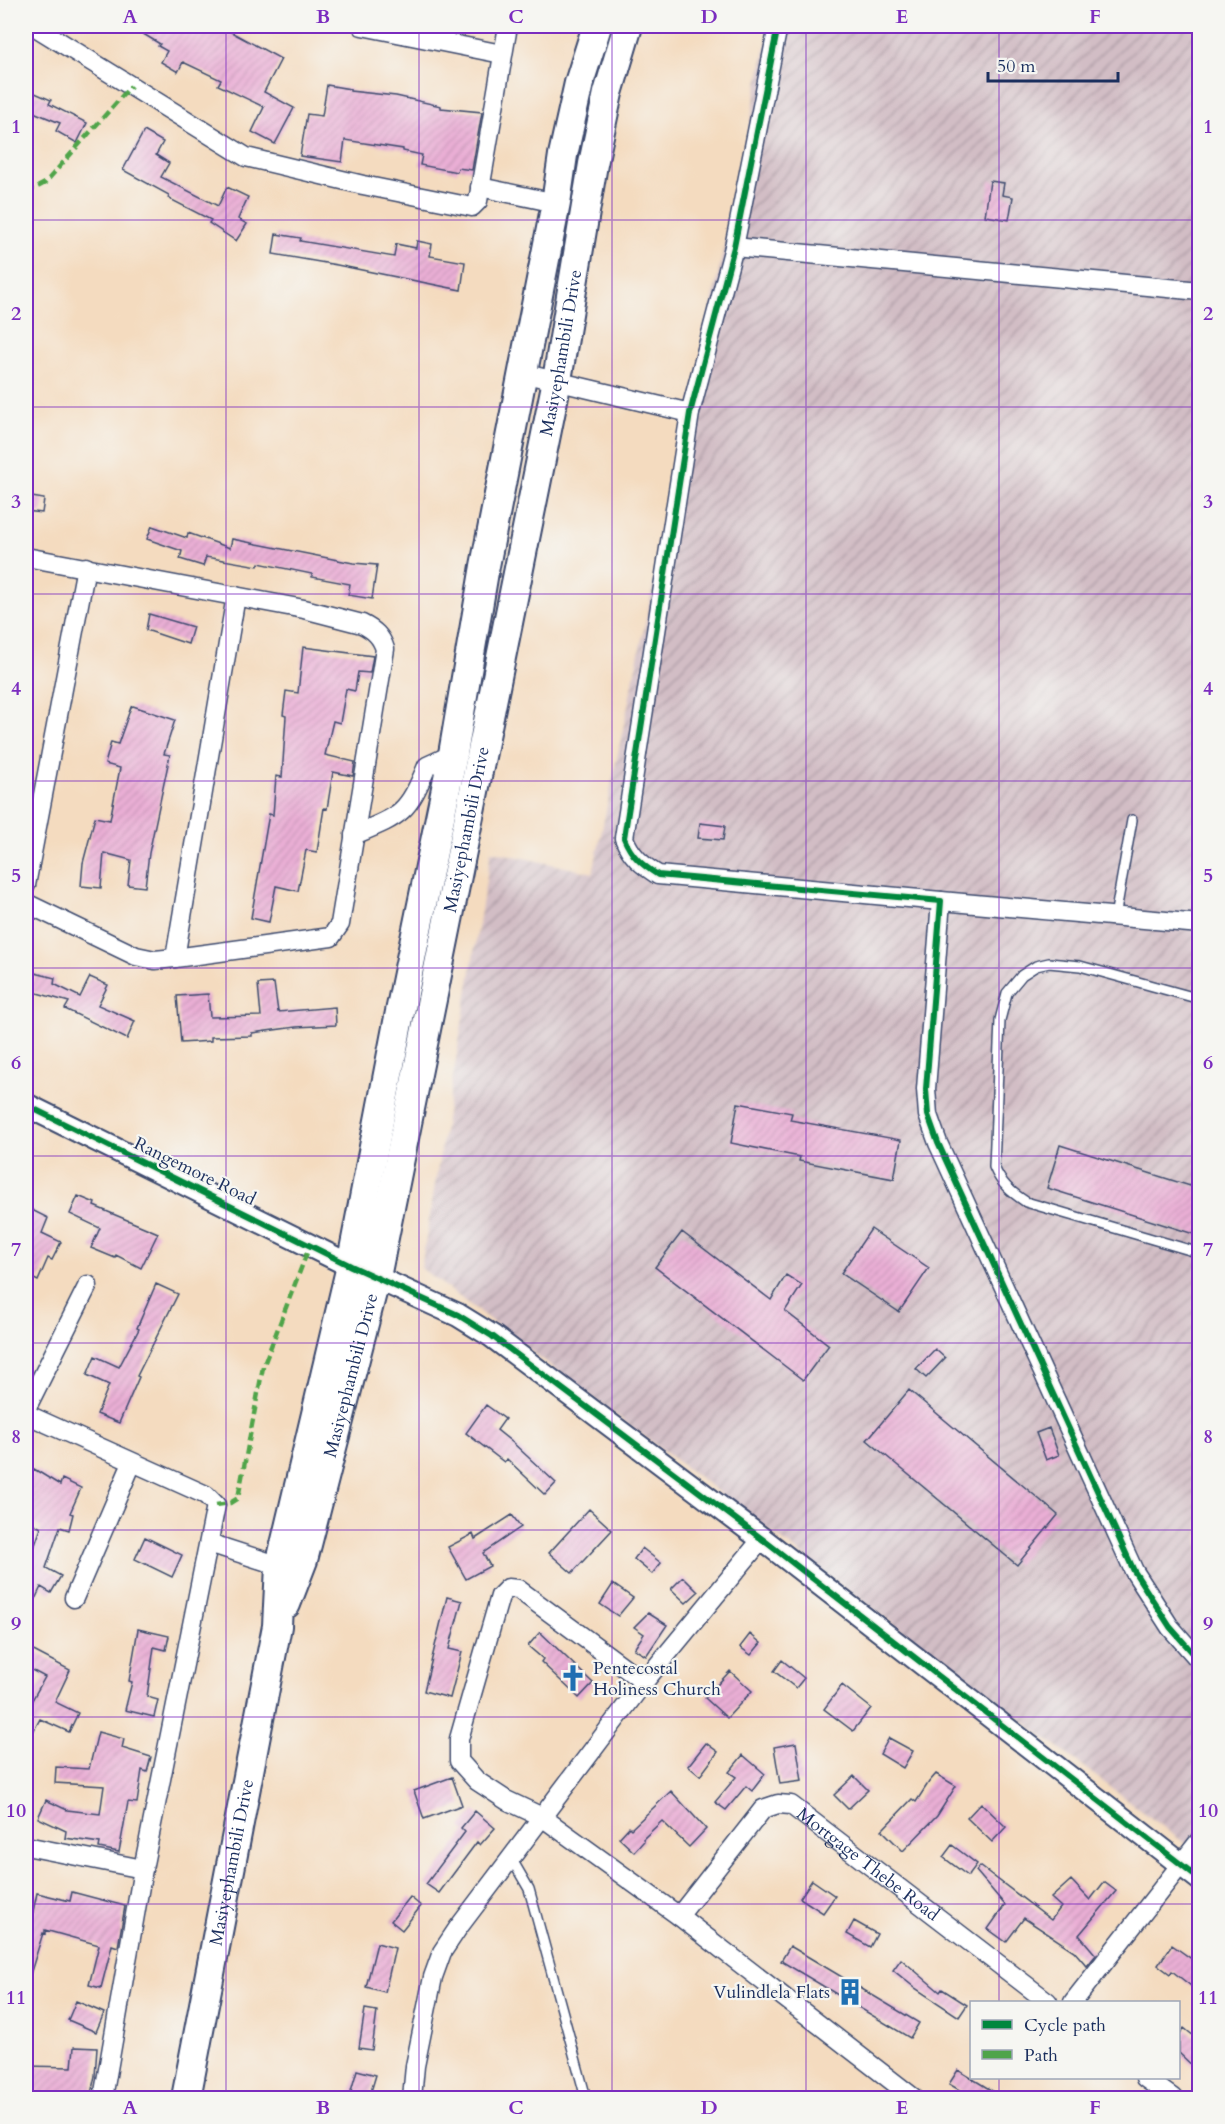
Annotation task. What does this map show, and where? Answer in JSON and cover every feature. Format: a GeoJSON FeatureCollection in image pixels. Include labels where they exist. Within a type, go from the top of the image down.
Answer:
{"type":"FeatureCollection","features":[{"type":"Feature","properties":{"kind":"main road","name":"Masiyephambili Drive"},"geometry":{"type":"LineString","coordinates":[[186,2098],[277,1626],[280,1566],[363,1271],[400,1012],[453,754],[563,155],[579,83],[597,26]]}},
{"type":"Feature","properties":{"kind":"main road","name":"Masiyephambili Drive"},"geometry":{"type":"LineString","coordinates":[[277,1626],[303,1560],[363,1271],[557,380],[592,164],[608,93],[628,26]]}},
{"type":"Feature","properties":{"kind":"street"},"geometry":{"type":"LineString","coordinates":[[34,26],[246,157],[363,185],[472,207],[478,201],[508,26]]}},
{"type":"Feature","properties":{"kind":"street"},"geometry":{"type":"LineString","coordinates":[[362,26],[502,54]]}},
{"type":"Feature","properties":{"kind":"street"},"geometry":{"type":"LineString","coordinates":[[778,26],[734,247],[690,413],[624,838],[629,850],[640,864],[658,875],[1200,924]]}},
{"type":"Feature","properties":{"kind":"street"},"geometry":{"type":"LineString","coordinates":[[480,187],[556,203]]}},
{"type":"Feature","properties":{"kind":"street"},"geometry":{"type":"LineString","coordinates":[[734,247],[1200,291]]}},
{"type":"Feature","properties":{"kind":"street"},"geometry":{"type":"LineString","coordinates":[[522,373],[690,413]]}},
{"type":"Feature","properties":{"kind":"street"},"geometry":{"type":"LineString","coordinates":[[26,557],[304,609],[362,624],[376,633],[384,649],[340,924],[331,937],[155,960],[136,956],[26,903]]}},
{"type":"Feature","properties":{"kind":"street"},"geometry":{"type":"LineString","coordinates":[[26,885],[86,567]]}},
{"type":"Feature","properties":{"kind":"street"},"geometry":{"type":"LineString","coordinates":[[175,958],[236,596]]}},
{"type":"Feature","properties":{"kind":"street"},"geometry":{"type":"LineString","coordinates":[[354,835],[404,810],[415,795],[427,766],[453,754]]}},
{"type":"Feature","properties":{"kind":"street"},"geometry":{"type":"LineString","coordinates":[[941,901],[926,1089],[928,1115],[938,1143],[1134,1570],[1170,1627],[1200,1661]]}},
{"type":"Feature","properties":{"kind":"street","name":"Rangemore Road"},"geometry":{"type":"LineString","coordinates":[[26,1105],[363,1271],[458,1315],[492,1336],[762,1539],[1200,1879]]}},
{"type":"Feature","properties":{"kind":"street"},"geometry":{"type":"LineString","coordinates":[[26,1409],[88,1285]]}},
{"type":"Feature","properties":{"kind":"street"},"geometry":{"type":"LineString","coordinates":[[26,1414],[206,1495],[216,1505],[143,1869],[103,2098]]}},
{"type":"Feature","properties":{"kind":"street"},"geometry":{"type":"LineString","coordinates":[[74,1598],[132,1463]]}},
{"type":"Feature","properties":{"kind":"street"},"geometry":{"type":"LineString","coordinates":[[412,2098],[415,2066],[433,1977],[442,1952],[644,1682],[762,1539]]}},
{"type":"Feature","properties":{"kind":"street"},"geometry":{"type":"LineString","coordinates":[[209,1543],[280,1566]]}},
{"type":"Feature","properties":{"kind":"street"},"geometry":{"type":"LineString","coordinates":[[644,1682],[518,1589],[508,1588],[500,1596],[459,1738],[459,1761],[477,1781],[496,1794],[542,1817],[679,1916],[914,2098]]}},
{"type":"Feature","properties":{"kind":"street","name":"Mortgage Thebe Road"},"geometry":{"type":"LineString","coordinates":[[679,1916],[763,1809],[778,1804],[791,1805],[1047,2001]]}},
{"type":"Feature","properties":{"kind":"street"},"geometry":{"type":"LineString","coordinates":[[1074,2001],[1200,1840]]}},
{"type":"Feature","properties":{"kind":"street"},"geometry":{"type":"LineString","coordinates":[[26,1846],[143,1869]]}},
{"type":"Feature","properties":{"kind":"street"},"geometry":{"type":"LineString","coordinates":[[1146,2079],[1173,2098]]}},
{"type":"Feature","properties":{"kind":"lane"},"geometry":{"type":"LineString","coordinates":[[1115,917],[1132,820]]}},
{"type":"Feature","properties":{"kind":"lane"},"geometry":{"type":"LineString","coordinates":[[1200,999],[1080,966],[1049,963],[1036,966],[1022,975],[1007,993],[1000,1020],[994,1167],[999,1178],[1010,1191],[1026,1202],[1200,1253]]}},
{"type":"Feature","properties":{"kind":"lane"},"geometry":{"type":"LineString","coordinates":[[511,1858],[529,1889],[586,2098]]}},
{"type":"Feature","properties":{"kind":"shaded area"},"geometry":{"type":"Polygon","coordinates":[[[770,26],[1199,26],[1199,1854],[421,1268],[491,851],[593,873],[770,26]]]}},
{"type":"Feature","properties":{"kind":"building"},"geometry":{"type":"Polygon","coordinates":[[[130,26],[220,26],[281,59],[264,92],[294,108],[275,144],[252,132],[264,107],[218,85],[221,80],[183,62],[178,72],[161,62],[167,51],[158,46],[160,44],[130,26]]]}},
{"type":"Feature","properties":{"kind":"building"},"geometry":{"type":"Polygon","coordinates":[[[327,85],[350,89],[350,91],[396,96],[441,106],[441,108],[482,112],[472,170],[458,168],[457,172],[420,165],[422,155],[403,151],[403,149],[345,140],[342,162],[300,156],[307,114],[322,116],[327,85]]]}},
{"type":"Feature","properties":{"kind":"building"},"geometry":{"type":"Polygon","coordinates":[[[26,89],[51,100],[49,104],[87,123],[77,143],[56,131],[60,123],[26,109],[26,89]]]}},
{"type":"Feature","properties":{"kind":"building"},"geometry":{"type":"Polygon","coordinates":[[[144,131],[163,142],[156,155],[169,163],[161,177],[218,206],[227,187],[248,197],[238,219],[247,224],[236,241],[209,223],[211,220],[168,198],[169,195],[123,170],[144,131]]]}},
{"type":"Feature","properties":{"kind":"building"},"geometry":{"type":"Polygon","coordinates":[[[990,181],[1004,183],[1002,195],[1013,197],[1009,220],[985,216],[990,181]]]}},
{"type":"Feature","properties":{"kind":"building"},"geometry":{"type":"Polygon","coordinates":[[[276,234],[301,238],[300,241],[394,257],[396,244],[416,248],[417,241],[432,244],[430,256],[465,262],[461,290],[273,254],[276,234]]]}},
{"type":"Feature","properties":{"kind":"building"},"geometry":{"type":"Polygon","coordinates":[[[26,496],[44,499],[42,513],[26,511],[26,496]]]}},
{"type":"Feature","properties":{"kind":"building"},"geometry":{"type":"Polygon","coordinates":[[[152,526],[187,538],[188,533],[230,548],[232,539],[353,563],[377,565],[372,599],[348,595],[350,584],[312,577],[312,574],[259,563],[258,566],[206,557],[203,566],[180,559],[182,551],[147,539],[152,526]]]}},
{"type":"Feature","properties":{"kind":"building"},"geometry":{"type":"Polygon","coordinates":[[[149,614],[193,627],[188,644],[146,630],[149,614]]]}},
{"type":"Feature","properties":{"kind":"building"},"geometry":{"type":"Polygon","coordinates":[[[303,647],[373,656],[370,673],[358,672],[355,691],[346,689],[340,723],[333,721],[325,755],[355,762],[353,776],[333,772],[317,852],[306,850],[298,891],[276,886],[269,922],[251,918],[269,814],[273,815],[276,776],[282,777],[286,716],[283,715],[286,691],[298,693],[303,647]]]}},
{"type":"Feature","properties":{"kind":"building"},"geometry":{"type":"Polygon","coordinates":[[[133,706],[175,720],[164,754],[170,755],[149,853],[145,887],[128,885],[131,860],[104,853],[101,888],[81,886],[83,863],[95,817],[110,820],[120,768],[105,764],[111,742],[118,744],[133,706]]]}},
{"type":"Feature","properties":{"kind":"building"},"geometry":{"type":"Polygon","coordinates":[[[700,823],[725,826],[723,840],[698,838],[700,823]]]}},
{"type":"Feature","properties":{"kind":"building"},"geometry":{"type":"Polygon","coordinates":[[[35,973],[55,978],[54,984],[80,997],[90,977],[108,985],[98,1005],[135,1021],[127,1039],[65,1009],[69,1002],[30,991],[35,973]]]}},
{"type":"Feature","properties":{"kind":"building"},"geometry":{"type":"Polygon","coordinates":[[[274,983],[278,1012],[335,1007],[336,1025],[296,1027],[252,1033],[252,1036],[211,1037],[211,1041],[181,1043],[177,996],[208,994],[210,1017],[261,1016],[258,984],[274,983]]]}},
{"type":"Feature","properties":{"kind":"building"},"geometry":{"type":"Polygon","coordinates":[[[738,1103],[792,1113],[790,1120],[901,1140],[894,1179],[799,1161],[800,1157],[731,1143],[738,1103]]]}},
{"type":"Feature","properties":{"kind":"building"},"geometry":{"type":"Polygon","coordinates":[[[1060,1145],[1200,1189],[1200,1236],[1047,1188],[1060,1145]]]}},
{"type":"Feature","properties":{"kind":"building"},"geometry":{"type":"Polygon","coordinates":[[[78,1196],[95,1203],[94,1206],[158,1233],[141,1268],[116,1255],[115,1258],[91,1248],[100,1228],[70,1214],[78,1196]]]}},
{"type":"Feature","properties":{"kind":"building"},"geometry":{"type":"Polygon","coordinates":[[[26,1207],[48,1218],[42,1233],[61,1242],[52,1260],[48,1258],[38,1281],[26,1275],[26,1207]]]}},
{"type":"Feature","properties":{"kind":"building"},"geometry":{"type":"Polygon","coordinates":[[[871,1229],[929,1268],[899,1312],[841,1273],[871,1229]]]}},
{"type":"Feature","properties":{"kind":"building"},"geometry":{"type":"Polygon","coordinates":[[[682,1232],[771,1300],[786,1275],[802,1285],[785,1311],[829,1345],[803,1380],[655,1267],[682,1232]]]}},
{"type":"Feature","properties":{"kind":"building"},"geometry":{"type":"Polygon","coordinates":[[[156,1284],[178,1294],[137,1376],[139,1377],[119,1423],[97,1414],[109,1385],[87,1375],[95,1356],[119,1367],[139,1329],[137,1328],[156,1284]]]}},
{"type":"Feature","properties":{"kind":"building"},"geometry":{"type":"Polygon","coordinates":[[[935,1349],[945,1358],[926,1378],[916,1369],[935,1349]]]}},
{"type":"Feature","properties":{"kind":"building"},"geometry":{"type":"Polygon","coordinates":[[[909,1390],[1058,1515],[1017,1565],[867,1440],[909,1390]]]}},
{"type":"Feature","properties":{"kind":"building"},"geometry":{"type":"Polygon","coordinates":[[[486,1405],[505,1419],[497,1430],[556,1483],[545,1495],[507,1459],[504,1462],[466,1433],[486,1405]]]}},
{"type":"Feature","properties":{"kind":"building"},"geometry":{"type":"Polygon","coordinates":[[[1049,1428],[1059,1455],[1046,1460],[1036,1433],[1049,1428]]]}},
{"type":"Feature","properties":{"kind":"building"},"geometry":{"type":"Polygon","coordinates":[[[34,1469],[60,1485],[62,1479],[81,1488],[70,1513],[73,1514],[69,1530],[60,1527],[46,1568],[61,1576],[51,1593],[41,1587],[26,1618],[26,1570],[41,1528],[26,1519],[26,1483],[34,1469]]]}},
{"type":"Feature","properties":{"kind":"building"},"geometry":{"type":"Polygon","coordinates":[[[589,1509],[612,1530],[572,1573],[549,1553],[589,1509]]]}},
{"type":"Feature","properties":{"kind":"building"},"geometry":{"type":"Polygon","coordinates":[[[512,1515],[521,1527],[483,1553],[490,1566],[466,1579],[448,1547],[473,1534],[475,1539],[512,1515]]]}},
{"type":"Feature","properties":{"kind":"building"},"geometry":{"type":"Polygon","coordinates":[[[145,1537],[182,1555],[172,1577],[135,1559],[145,1537]]]}},
{"type":"Feature","properties":{"kind":"building"},"geometry":{"type":"Polygon","coordinates":[[[642,1548],[661,1563],[652,1574],[634,1559],[642,1548]]]}},
{"type":"Feature","properties":{"kind":"building"},"geometry":{"type":"Polygon","coordinates":[[[683,1577],[698,1592],[686,1603],[671,1589],[683,1577]]]}},
{"type":"Feature","properties":{"kind":"building"},"geometry":{"type":"Polygon","coordinates":[[[613,1584],[633,1598],[618,1616],[600,1604],[613,1584]]]}},
{"type":"Feature","properties":{"kind":"building"},"geometry":{"type":"Polygon","coordinates":[[[447,1597],[462,1601],[449,1649],[462,1652],[450,1698],[424,1691],[447,1597]]]}},
{"type":"Feature","properties":{"kind":"building"},"geometry":{"type":"Polygon","coordinates":[[[648,1613],[667,1625],[646,1656],[634,1649],[644,1634],[634,1627],[648,1613]]]}},
{"type":"Feature","properties":{"kind":"building"},"geometry":{"type":"Polygon","coordinates":[[[138,1629],[169,1636],[166,1650],[154,1647],[147,1697],[158,1700],[154,1717],[125,1710],[132,1682],[129,1681],[138,1629]]]}},
{"type":"Feature","properties":{"kind":"building"},"geometry":{"type":"Polygon","coordinates":[[[540,1632],[593,1683],[579,1698],[541,1662],[543,1659],[528,1646],[540,1632]]]}},
{"type":"Feature","properties":{"kind":"building"},"geometry":{"type":"Polygon","coordinates":[[[750,1634],[761,1643],[751,1655],[740,1647],[750,1634]]]}},
{"type":"Feature","properties":{"kind":"building"},"geometry":{"type":"Polygon","coordinates":[[[26,1647],[70,1670],[55,1702],[78,1713],[69,1732],[40,1719],[26,1745],[26,1711],[45,1677],[26,1667],[26,1647]]]}},
{"type":"Feature","properties":{"kind":"building"},"geometry":{"type":"Polygon","coordinates":[[[782,1660],[804,1678],[796,1688],[774,1671],[782,1660]]]}},
{"type":"Feature","properties":{"kind":"building"},"geometry":{"type":"Polygon","coordinates":[[[730,1671],[752,1691],[727,1718],[705,1698],[730,1671]]]}},
{"type":"Feature","properties":{"kind":"building"},"geometry":{"type":"Polygon","coordinates":[[[842,1685],[871,1708],[853,1731],[824,1709],[842,1685]]]}},
{"type":"Feature","properties":{"kind":"building"},"geometry":{"type":"Polygon","coordinates":[[[98,1732],[124,1739],[122,1748],[151,1757],[147,1772],[142,1770],[137,1803],[128,1802],[119,1852],[99,1848],[100,1843],[65,1838],[66,1831],[38,1818],[46,1800],[67,1810],[100,1814],[104,1786],[55,1783],[56,1767],[89,1769],[98,1732]]]}},
{"type":"Feature","properties":{"kind":"building"},"geometry":{"type":"Polygon","coordinates":[[[889,1738],[913,1751],[903,1768],[880,1754],[889,1738]]]}},
{"type":"Feature","properties":{"kind":"building"},"geometry":{"type":"Polygon","coordinates":[[[706,1743],[718,1752],[700,1776],[688,1766],[706,1743]]]}},
{"type":"Feature","properties":{"kind":"building"},"geometry":{"type":"Polygon","coordinates":[[[796,1743],[802,1781],[780,1784],[774,1747],[796,1743]]]}},
{"type":"Feature","properties":{"kind":"building"},"geometry":{"type":"Polygon","coordinates":[[[743,1755],[765,1774],[752,1791],[746,1786],[726,1810],[715,1802],[736,1777],[729,1772],[743,1755]]]}},
{"type":"Feature","properties":{"kind":"building"},"geometry":{"type":"Polygon","coordinates":[[[936,1774],[956,1786],[937,1816],[903,1851],[882,1830],[912,1799],[916,1802],[936,1774]]]}},
{"type":"Feature","properties":{"kind":"building"},"geometry":{"type":"Polygon","coordinates":[[[854,1776],[868,1790],[848,1809],[834,1795],[854,1776]]]}},
{"type":"Feature","properties":{"kind":"building"},"geometry":{"type":"Polygon","coordinates":[[[452,1777],[462,1805],[424,1819],[414,1791],[452,1777]]]}},
{"type":"Feature","properties":{"kind":"building"},"geometry":{"type":"Polygon","coordinates":[[[671,1791],[706,1829],[689,1847],[662,1821],[643,1839],[644,1841],[634,1852],[619,1838],[671,1791]]]}},
{"type":"Feature","properties":{"kind":"building"},"geometry":{"type":"Polygon","coordinates":[[[981,1803],[1006,1827],[992,1842],[967,1818],[981,1803]]]}},
{"type":"Feature","properties":{"kind":"building"},"geometry":{"type":"Polygon","coordinates":[[[475,1811],[495,1828],[480,1845],[477,1842],[439,1893],[426,1884],[465,1832],[461,1828],[475,1811]]]}},
{"type":"Feature","properties":{"kind":"building"},"geometry":{"type":"Polygon","coordinates":[[[952,1845],[977,1864],[968,1876],[943,1857],[952,1845]]]}},
{"type":"Feature","properties":{"kind":"building"},"geometry":{"type":"Polygon","coordinates":[[[980,1866],[1051,1920],[1061,1907],[1051,1898],[1071,1880],[1090,1900],[1104,1882],[1116,1891],[1079,1935],[1096,1955],[1087,1966],[1074,1951],[1024,1918],[1006,1942],[988,1929],[1005,1905],[976,1871],[980,1866]]]}},
{"type":"Feature","properties":{"kind":"building"},"geometry":{"type":"Polygon","coordinates":[[[812,1880],[835,1896],[823,1913],[800,1898],[812,1880]]]}},
{"type":"Feature","properties":{"kind":"building"},"geometry":{"type":"Polygon","coordinates":[[[72,1892],[125,1906],[118,1947],[112,1945],[101,1988],[89,1985],[99,1945],[45,1930],[29,1978],[26,1978],[26,1944],[37,1893],[70,1901],[72,1892]]]}},
{"type":"Feature","properties":{"kind":"building"},"geometry":{"type":"Polygon","coordinates":[[[410,1897],[421,1906],[402,1930],[391,1921],[410,1897]]]}},
{"type":"Feature","properties":{"kind":"building"},"geometry":{"type":"Polygon","coordinates":[[[854,1921],[877,1934],[870,1947],[847,1934],[854,1921]]]}},
{"type":"Feature","properties":{"kind":"building"},"geometry":{"type":"Polygon","coordinates":[[[377,1943],[395,1948],[385,1992],[366,1987],[377,1943]]]}},
{"type":"Feature","properties":{"kind":"building"},"geometry":{"type":"Polygon","coordinates":[[[1172,1945],[1200,1965],[1200,1993],[1172,1971],[1170,1974],[1158,1965],[1172,1945]]]}},
{"type":"Feature","properties":{"kind":"building","name":"Vulindlela Flats"},"geometry":{"type":"Polygon","coordinates":[[[790,1946],[919,2023],[910,2038],[781,1961],[790,1946]]]}},
{"type":"Feature","properties":{"kind":"building"},"geometry":{"type":"Polygon","coordinates":[[[901,1959],[940,1992],[942,1989],[967,2005],[959,2017],[915,1988],[893,1970],[901,1959]]]}},
{"type":"Feature","properties":{"kind":"building"},"geometry":{"type":"Polygon","coordinates":[[[76,2001],[104,2013],[96,2032],[68,2020],[76,2001]]]}},
{"type":"Feature","properties":{"kind":"building"},"geometry":{"type":"Polygon","coordinates":[[[365,2009],[377,2011],[372,2050],[359,2048],[365,2009]]]}},
{"type":"Feature","properties":{"kind":"building"},"geometry":{"type":"Polygon","coordinates":[[[1184,2028],[1200,2041],[1200,2073],[1180,2054],[1180,2034],[1184,2028]]]}},
{"type":"Feature","properties":{"kind":"building"},"geometry":{"type":"Polygon","coordinates":[[[74,2047],[97,2048],[95,2076],[90,2098],[26,2098],[26,2066],[72,2067],[74,2047]]]}},
{"type":"Feature","properties":{"kind":"building"},"geometry":{"type":"Polygon","coordinates":[[[357,2070],[376,2075],[369,2098],[349,2098],[357,2070]]]}},
{"type":"Feature","properties":{"kind":"building"},"geometry":{"type":"Polygon","coordinates":[[[958,2070],[1004,2098],[973,2098],[949,2084],[958,2070]]]}},
{"type":"Feature","properties":{"kind":"marked path"},"geometry":{"type":"LineString","coordinates":[[26,193],[45,183],[131,86]]}},
{"type":"Feature","properties":{"kind":"marked path"},"geometry":{"type":"LineString","coordinates":[[216,1505],[230,1503],[238,1498],[263,1367],[310,1245]]}},
{"type":"Feature","properties":{"kind":"cycle path"},"geometry":{"type":"LineString","coordinates":[[778,26],[734,247],[690,413],[624,838],[638,860],[658,875],[941,901],[926,1089],[928,1115],[938,1143],[1134,1571],[1170,1627],[1200,1661]]}},
{"type":"Feature","properties":{"kind":"cycle path"},"geometry":{"type":"LineString","coordinates":[[26,1105],[351,1266],[458,1315],[492,1336],[762,1539],[1200,1879]]}},
{"type":"Feature","properties":{"kind":"place","name":"Pentecostal Holiness Church"},"geometry":{"type":"Point","coordinates":[573,1678]}},
{"type":"Feature","properties":{"kind":"place","name":"Vulindlela Flats"},"geometry":{"type":"Point","coordinates":[850,1992]}}]}
